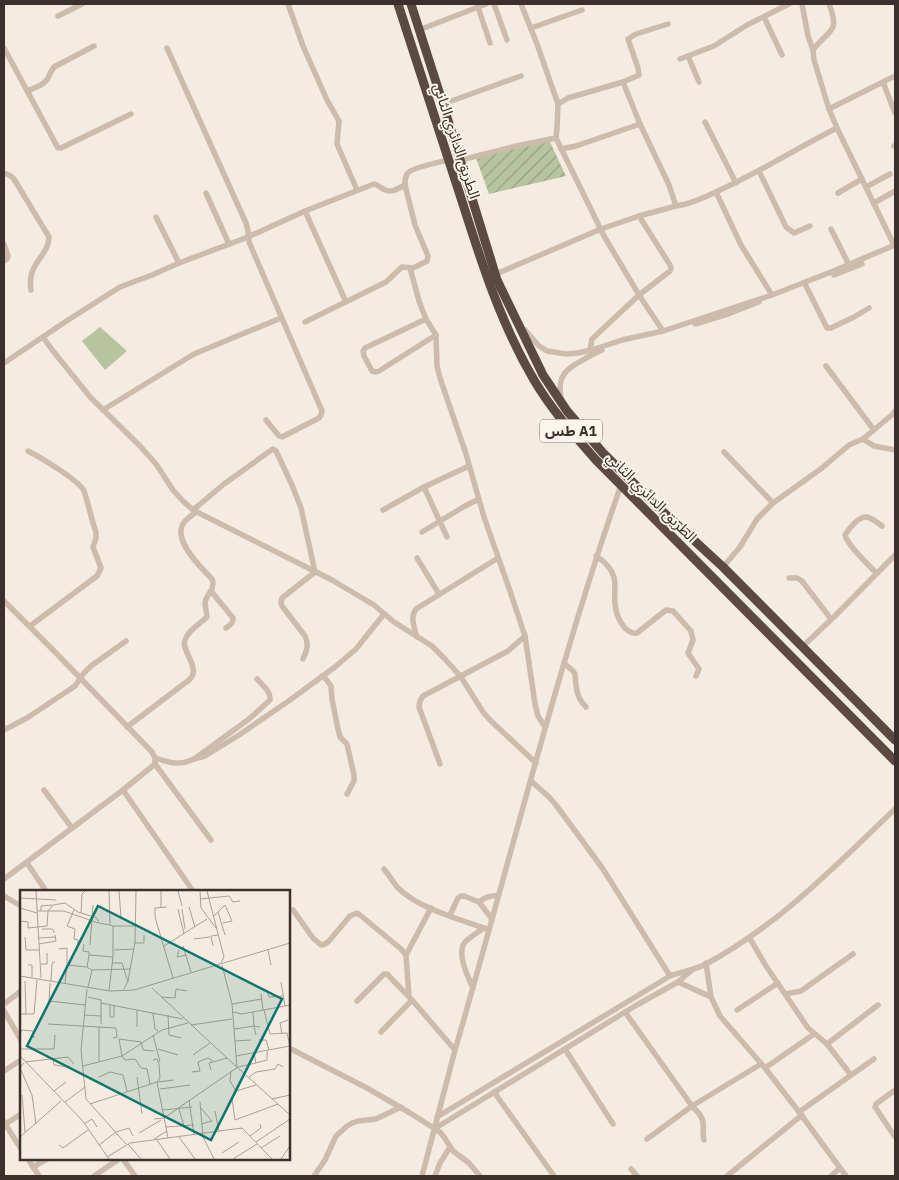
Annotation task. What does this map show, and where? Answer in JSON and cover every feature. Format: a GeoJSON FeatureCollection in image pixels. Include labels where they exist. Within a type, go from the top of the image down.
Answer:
{"type":"FeatureCollection","features":[{"type":"Feature","properties":{"kind":"highway","name":"الطريق الدائري الثاني"},"geometry":{"type":"LineString","coordinates":[[398,4],[488,280],[510,335],[539,387],[559,416],[596,460],[895,761]]}},
{"type":"Feature","properties":{"kind":"highway","name":"الطريق الدائري الثاني"},"geometry":{"type":"LineString","coordinates":[[410,4],[496,274],[543,375],[583,431],[609,459],[722,567],[895,741]]}},
{"type":"Feature","properties":{"kind":"highway"},"geometry":{"type":"LineString","coordinates":[[796,662],[810,670],[814,666],[802,647]]}},
{"type":"Feature","properties":{"kind":"highway"},"geometry":{"type":"LineString","coordinates":[[861,728],[850,711],[849,707],[853,705],[895,741]]}},
{"type":"Feature","properties":{"kind":"street"},"geometry":{"type":"LineString","coordinates":[[58,16],[82,4]]}},
{"type":"Feature","properties":{"kind":"street"},"geometry":{"type":"LineString","coordinates":[[288,4],[303,46],[339,121],[338,144],[357,190]]}},
{"type":"Feature","properties":{"kind":"street"},"geometry":{"type":"LineString","coordinates":[[419,30],[486,4]]}},
{"type":"Feature","properties":{"kind":"street"},"geometry":{"type":"LineString","coordinates":[[494,4],[507,40]]}},
{"type":"Feature","properties":{"kind":"street"},"geometry":{"type":"LineString","coordinates":[[521,4],[550,78],[558,104],[556,138],[561,150],[601,229],[639,295],[663,331]]}},
{"type":"Feature","properties":{"kind":"street"},"geometry":{"type":"LineString","coordinates":[[680,59],[714,46],[764,16],[789,4]]}},
{"type":"Feature","properties":{"kind":"street"},"geometry":{"type":"LineString","coordinates":[[802,4],[814,60],[829,109],[895,246]]}},
{"type":"Feature","properties":{"kind":"street"},"geometry":{"type":"LineString","coordinates":[[813,50],[818,42],[828,36],[834,24],[829,4]]}},
{"type":"Feature","properties":{"kind":"street"},"geometry":{"type":"LineString","coordinates":[[478,7],[490,43]]}},
{"type":"Feature","properties":{"kind":"street"},"geometry":{"type":"LineString","coordinates":[[531,28],[582,10]]}},
{"type":"Feature","properties":{"kind":"street"},"geometry":{"type":"LineString","coordinates":[[764,16],[782,55]]}},
{"type":"Feature","properties":{"kind":"street"},"geometry":{"type":"LineString","coordinates":[[558,104],[568,98],[623,82],[638,75],[628,41],[629,38],[668,24]]}},
{"type":"Feature","properties":{"kind":"street"},"geometry":{"type":"LineString","coordinates":[[27,91],[43,83],[54,67],[94,46]]}},
{"type":"Feature","properties":{"kind":"street"},"geometry":{"type":"LineString","coordinates":[[4,48],[58,148],[131,114]]}},
{"type":"Feature","properties":{"kind":"street"},"geometry":{"type":"LineString","coordinates":[[167,48],[246,223],[249,242],[321,407],[319,418],[282,437],[266,420]]}},
{"type":"Feature","properties":{"kind":"street"},"geometry":{"type":"LineString","coordinates":[[688,56],[699,82]]}},
{"type":"Feature","properties":{"kind":"street"},"geometry":{"type":"LineString","coordinates":[[443,104],[520,76]]}},
{"type":"Feature","properties":{"kind":"street"},"geometry":{"type":"LineString","coordinates":[[829,109],[895,76]]}},
{"type":"Feature","properties":{"kind":"street"},"geometry":{"type":"LineString","coordinates":[[623,82],[676,206]]}},
{"type":"Feature","properties":{"kind":"street"},"geometry":{"type":"LineString","coordinates":[[883,82],[895,113]]}},
{"type":"Feature","properties":{"kind":"street"},"geometry":{"type":"LineString","coordinates":[[705,122],[736,183]]}},
{"type":"Feature","properties":{"kind":"street"},"geometry":{"type":"LineString","coordinates":[[561,150],[640,124]]}},
{"type":"Feature","properties":{"kind":"street"},"geometry":{"type":"LineString","coordinates":[[496,274],[601,229],[639,216],[689,203],[716,192],[759,171],[837,128]]}},
{"type":"Feature","properties":{"kind":"street"},"geometry":{"type":"LineString","coordinates":[[460,160],[556,138]]}},
{"type":"Feature","properties":{"kind":"street"},"geometry":{"type":"LineString","coordinates":[[305,322],[386,282],[402,267],[410,268],[427,261],[428,256],[415,225],[405,185],[406,175],[412,170],[448,160]]}},
{"type":"Feature","properties":{"kind":"street"},"geometry":{"type":"LineString","coordinates":[[759,171],[786,227],[794,233],[810,226]]}},
{"type":"Feature","properties":{"kind":"street"},"geometry":{"type":"LineString","coordinates":[[4,173],[14,179],[49,237],[48,247],[32,272],[31,290]]}},
{"type":"Feature","properties":{"kind":"street"},"geometry":{"type":"LineString","coordinates":[[866,188],[890,174]]}},
{"type":"Feature","properties":{"kind":"street"},"geometry":{"type":"LineString","coordinates":[[838,193],[862,179]]}},
{"type":"Feature","properties":{"kind":"street"},"geometry":{"type":"LineString","coordinates":[[4,363],[120,287],[248,237],[357,190],[374,184],[389,191],[396,190],[405,185]]}},
{"type":"Feature","properties":{"kind":"street"},"geometry":{"type":"LineString","coordinates":[[874,203],[895,191]]}},
{"type":"Feature","properties":{"kind":"street"},"geometry":{"type":"LineString","coordinates":[[716,192],[741,245],[772,295]]}},
{"type":"Feature","properties":{"kind":"street"},"geometry":{"type":"LineString","coordinates":[[206,193],[229,244]]}},
{"type":"Feature","properties":{"kind":"street"},"geometry":{"type":"LineString","coordinates":[[305,211],[346,302]]}},
{"type":"Feature","properties":{"kind":"street"},"geometry":{"type":"LineString","coordinates":[[590,350],[592,339],[639,295],[668,274],[671,268],[639,216]]}},
{"type":"Feature","properties":{"kind":"street"},"geometry":{"type":"LineString","coordinates":[[156,217],[179,263]]}},
{"type":"Feature","properties":{"kind":"street"},"geometry":{"type":"LineString","coordinates":[[831,229],[849,265]]}},
{"type":"Feature","properties":{"kind":"street"},"geometry":{"type":"LineString","coordinates":[[4,244],[8,256],[4,261]]}},
{"type":"Feature","properties":{"kind":"street"},"geometry":{"type":"LineString","coordinates":[[516,318],[539,346],[547,351],[566,354],[590,350],[622,340],[663,331],[772,295],[895,246]]}},
{"type":"Feature","properties":{"kind":"street"},"geometry":{"type":"LineString","coordinates":[[562,403],[559,386],[564,373],[571,366],[597,352],[728,314],[847,270],[895,246]]}},
{"type":"Feature","properties":{"kind":"street"},"geometry":{"type":"LineString","coordinates":[[410,268],[419,301],[436,335],[437,366],[498,558],[525,636],[535,704],[538,716],[545,727]]}},
{"type":"Feature","properties":{"kind":"street"},"geometry":{"type":"LineString","coordinates":[[806,286],[827,328],[831,328],[869,308]]}},
{"type":"Feature","properties":{"kind":"street"},"geometry":{"type":"LineString","coordinates":[[103,410],[194,354],[281,318]]}},
{"type":"Feature","properties":{"kind":"street"},"geometry":{"type":"LineString","coordinates":[[426,318],[365,348],[363,351],[364,356],[372,371],[379,371],[436,335]]}},
{"type":"Feature","properties":{"kind":"street"},"geometry":{"type":"LineString","coordinates":[[43,337],[91,398],[156,464],[183,502],[194,511],[366,600],[394,622],[432,646],[461,677],[490,720],[536,763]]}},
{"type":"Feature","properties":{"kind":"street"},"geometry":{"type":"LineString","coordinates":[[826,366],[874,430]]}},
{"type":"Feature","properties":{"kind":"street"},"geometry":{"type":"LineString","coordinates":[[722,567],[740,547],[758,519],[773,503],[822,468],[849,445],[863,439],[895,411]]}},
{"type":"Feature","properties":{"kind":"street"},"geometry":{"type":"LineString","coordinates":[[863,439],[874,446],[895,450]]}},
{"type":"Feature","properties":{"kind":"street"},"geometry":{"type":"LineString","coordinates":[[127,727],[192,677],[192,666],[184,644],[192,630],[206,617],[204,603],[213,586],[212,579],[181,539],[182,525],[194,511],[224,484],[273,449],[276,451],[301,508],[315,572]]}},
{"type":"Feature","properties":{"kind":"street"},"geometry":{"type":"LineString","coordinates":[[28,451],[50,463],[78,483],[84,490],[96,532],[93,547],[101,568],[97,576],[30,626]]}},
{"type":"Feature","properties":{"kind":"street"},"geometry":{"type":"LineString","coordinates":[[724,452],[773,503]]}},
{"type":"Feature","properties":{"kind":"street"},"geometry":{"type":"LineString","coordinates":[[383,510],[424,487],[469,466]]}},
{"type":"Feature","properties":{"kind":"street"},"geometry":{"type":"LineString","coordinates":[[422,1176],[473,988],[486,929],[492,919],[545,727],[596,556],[621,486]]}},
{"type":"Feature","properties":{"kind":"street"},"geometry":{"type":"LineString","coordinates":[[424,487],[447,537]]}},
{"type":"Feature","properties":{"kind":"street"},"geometry":{"type":"LineString","coordinates":[[422,532],[479,499]]}},
{"type":"Feature","properties":{"kind":"street"},"geometry":{"type":"LineString","coordinates":[[876,573],[845,538],[845,535],[858,520],[864,517],[870,518],[882,526]]}},
{"type":"Feature","properties":{"kind":"street"},"geometry":{"type":"LineString","coordinates":[[802,647],[895,554]]}},
{"type":"Feature","properties":{"kind":"street"},"geometry":{"type":"LineString","coordinates":[[596,556],[605,562],[613,575],[617,613],[622,624],[631,633],[637,633],[666,610],[673,611],[678,615],[693,635],[688,652],[700,669],[696,676]]}},
{"type":"Feature","properties":{"kind":"street"},"geometry":{"type":"LineString","coordinates":[[417,558],[439,594]]}},
{"type":"Feature","properties":{"kind":"street"},"geometry":{"type":"LineString","coordinates":[[417,637],[412,619],[416,608],[498,558]]}},
{"type":"Feature","properties":{"kind":"street"},"geometry":{"type":"LineString","coordinates":[[303,659],[308,647],[307,641],[281,602],[282,598],[315,572]]}},
{"type":"Feature","properties":{"kind":"street"},"geometry":{"type":"LineString","coordinates":[[789,578],[797,578],[802,581],[831,619]]}},
{"type":"Feature","properties":{"kind":"street"},"geometry":{"type":"LineString","coordinates":[[211,591],[233,618],[231,625],[226,628]]}},
{"type":"Feature","properties":{"kind":"street"},"geometry":{"type":"LineString","coordinates":[[4,601],[152,752],[155,761],[211,840]]}},
{"type":"Feature","properties":{"kind":"street"},"geometry":{"type":"LineString","coordinates":[[4,879],[123,790],[155,761],[178,764],[205,756],[290,700],[336,667],[356,649],[384,614]]}},
{"type":"Feature","properties":{"kind":"street"},"geometry":{"type":"LineString","coordinates":[[440,764],[419,707],[423,696],[508,651],[525,636]]}},
{"type":"Feature","properties":{"kind":"street"},"geometry":{"type":"LineString","coordinates":[[4,730],[27,718],[75,686],[91,666],[126,641]]}},
{"type":"Feature","properties":{"kind":"street"},"geometry":{"type":"LineString","coordinates":[[564,663],[575,674],[577,693],[581,702],[586,707]]}},
{"type":"Feature","properties":{"kind":"street"},"geometry":{"type":"LineString","coordinates":[[322,676],[331,686],[340,737],[346,744],[354,775],[354,781],[347,794]]}},
{"type":"Feature","properties":{"kind":"street"},"geometry":{"type":"LineString","coordinates":[[194,759],[249,719],[270,700],[269,693],[257,679]]}},
{"type":"Feature","properties":{"kind":"street"},"geometry":{"type":"LineString","coordinates":[[531,781],[556,805],[602,869],[670,976]]}},
{"type":"Feature","properties":{"kind":"street"},"geometry":{"type":"LineString","coordinates":[[44,790],[72,828]]}},
{"type":"Feature","properties":{"kind":"street"},"geometry":{"type":"LineString","coordinates":[[123,790],[192,890]]}},
{"type":"Feature","properties":{"kind":"street"},"geometry":{"type":"LineString","coordinates":[[437,1117],[670,976],[694,969],[749,937],[792,905],[816,884],[895,809]]}},
{"type":"Feature","properties":{"kind":"street"},"geometry":{"type":"LineString","coordinates":[[27,863],[45,890]]}},
{"type":"Feature","properties":{"kind":"street"},"geometry":{"type":"LineString","coordinates":[[384,869],[398,887],[409,896],[431,908],[486,929]]}},
{"type":"Feature","properties":{"kind":"street"},"geometry":{"type":"LineString","coordinates":[[4,896],[20,905]]}},
{"type":"Feature","properties":{"kind":"street"},"geometry":{"type":"LineString","coordinates":[[450,915],[458,898],[464,896],[479,902],[492,919]]}},
{"type":"Feature","properties":{"kind":"street"},"geometry":{"type":"LineString","coordinates":[[479,902],[486,897],[498,896]]}},
{"type":"Feature","properties":{"kind":"street"},"geometry":{"type":"LineString","coordinates":[[406,956],[431,908]]}},
{"type":"Feature","properties":{"kind":"street"},"geometry":{"type":"LineString","coordinates":[[294,910],[313,938],[322,945],[329,941],[350,916],[357,913],[401,949],[406,956],[410,999],[381,1032]]}},
{"type":"Feature","properties":{"kind":"street"},"geometry":{"type":"LineString","coordinates":[[473,988],[466,975],[462,947],[465,942],[486,929]]}},
{"type":"Feature","properties":{"kind":"street"},"geometry":{"type":"LineString","coordinates":[[749,937],[808,1028],[827,1044],[850,1075]]}},
{"type":"Feature","properties":{"kind":"street"},"geometry":{"type":"LineString","coordinates":[[786,994],[801,991],[853,954]]}},
{"type":"Feature","properties":{"kind":"street"},"geometry":{"type":"LineString","coordinates":[[706,963],[711,997],[720,1016],[763,1066],[846,1176]]}},
{"type":"Feature","properties":{"kind":"street"},"geometry":{"type":"LineString","coordinates":[[434,1129],[625,1012],[678,982],[694,969]]}},
{"type":"Feature","properties":{"kind":"street"},"geometry":{"type":"LineString","coordinates":[[357,1001],[384,974],[387,974],[455,1050]]}},
{"type":"Feature","properties":{"kind":"street"},"geometry":{"type":"LineString","coordinates":[[678,982],[711,997]]}},
{"type":"Feature","properties":{"kind":"street"},"geometry":{"type":"LineString","coordinates":[[737,1010],[778,983]]}},
{"type":"Feature","properties":{"kind":"street"},"geometry":{"type":"LineString","coordinates":[[4,1004],[20,992]]}},
{"type":"Feature","properties":{"kind":"street"},"geometry":{"type":"LineString","coordinates":[[827,1044],[878,1005]]}},
{"type":"Feature","properties":{"kind":"street"},"geometry":{"type":"LineString","coordinates":[[625,1012],[700,1115],[703,1120],[702,1134],[704,1140]]}},
{"type":"Feature","properties":{"kind":"street"},"geometry":{"type":"LineString","coordinates":[[5,1015],[20,1038]]}},
{"type":"Feature","properties":{"kind":"street"},"geometry":{"type":"LineString","coordinates":[[647,1139],[692,1106],[763,1066],[814,1034]]}},
{"type":"Feature","properties":{"kind":"street"},"geometry":{"type":"LineString","coordinates":[[290,1048],[401,1107],[434,1129],[444,1136],[450,1147],[469,1163],[480,1176]]}},
{"type":"Feature","properties":{"kind":"street"},"geometry":{"type":"LineString","coordinates":[[565,1049],[613,1124]]}},
{"type":"Feature","properties":{"kind":"street"},"geometry":{"type":"LineString","coordinates":[[727,1176],[800,1113],[874,1059]]}},
{"type":"Feature","properties":{"kind":"street"},"geometry":{"type":"LineString","coordinates":[[4,1071],[20,1061]]}},
{"type":"Feature","properties":{"kind":"street"},"geometry":{"type":"LineString","coordinates":[[895,1090],[876,1104],[875,1107],[895,1137]]}},
{"type":"Feature","properties":{"kind":"street"},"geometry":{"type":"LineString","coordinates":[[494,1092],[554,1176]]}},
{"type":"Feature","properties":{"kind":"street"},"geometry":{"type":"LineString","coordinates":[[314,1176],[325,1160],[336,1136],[346,1126],[352,1122],[376,1119],[401,1107]]}},
{"type":"Feature","properties":{"kind":"street"},"geometry":{"type":"LineString","coordinates":[[20,1115],[4,1124],[20,1148]]}},
{"type":"Feature","properties":{"kind":"street"},"geometry":{"type":"LineString","coordinates":[[434,1176],[450,1147]]}},
{"type":"Feature","properties":{"kind":"street"},"geometry":{"type":"LineString","coordinates":[[29,1160],[40,1176]]}},
{"type":"Feature","properties":{"kind":"street"},"geometry":{"type":"LineString","coordinates":[[33,1167],[45,1160]]}},
{"type":"Feature","properties":{"kind":"street"},"geometry":{"type":"LineString","coordinates":[[94,1176],[119,1160]]}},
{"type":"Feature","properties":{"kind":"street"},"geometry":{"type":"LineString","coordinates":[[122,1160],[135,1176]]}},
{"type":"Feature","properties":{"kind":"street"},"geometry":{"type":"LineString","coordinates":[[831,1176],[840,1168]]}},
{"type":"Feature","properties":{"kind":"street"},"geometry":{"type":"LineString","coordinates":[[632,1169],[637,1176]]}},
{"type":"Feature","properties":{"kind":"green space"},"geometry":{"type":"Polygon","coordinates":[[[547,141],[550,142],[566,176],[489,194],[476,158],[547,141]]]}},
{"type":"Feature","properties":{"kind":"green space"},"geometry":{"type":"Polygon","coordinates":[[[100,327],[127,351],[105,370],[82,341],[100,327]]]}}]}
